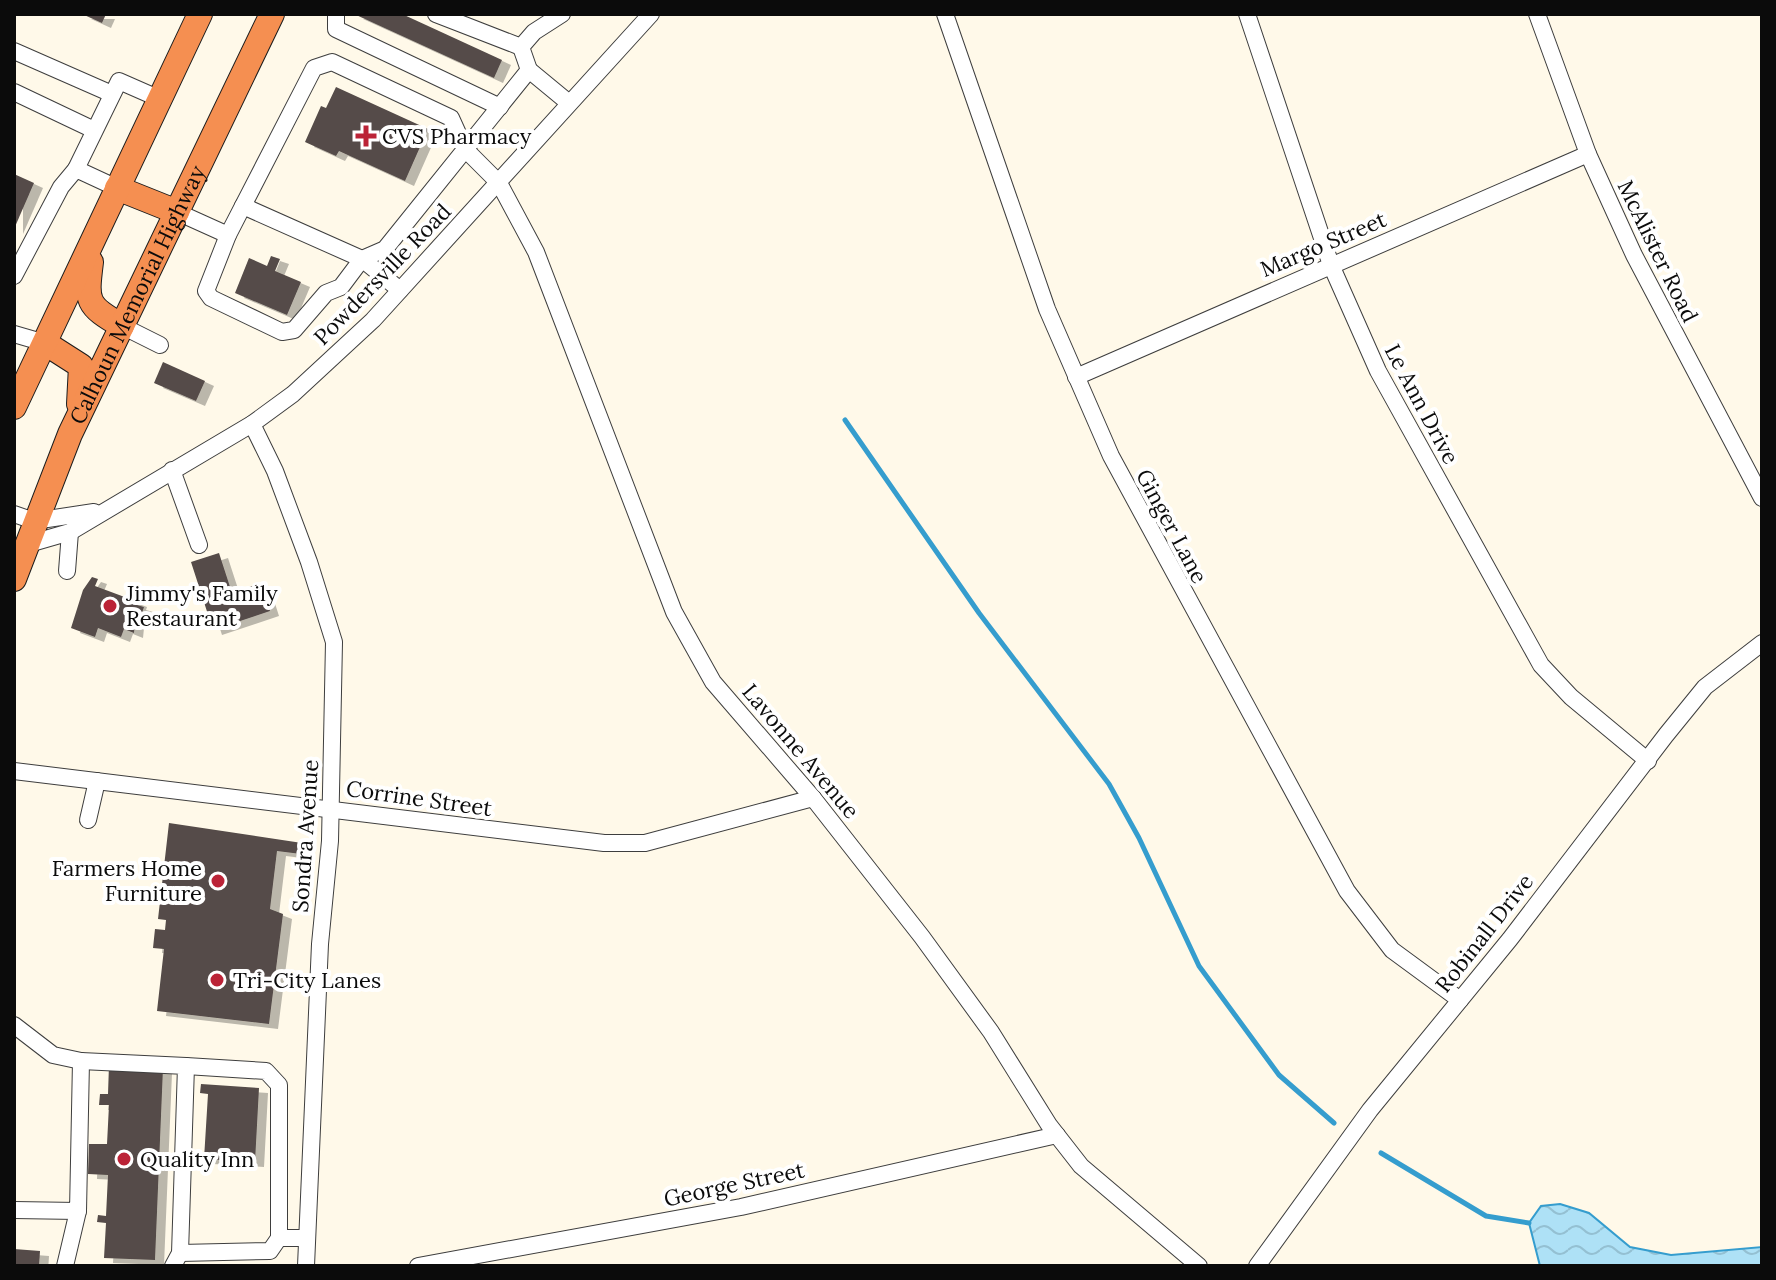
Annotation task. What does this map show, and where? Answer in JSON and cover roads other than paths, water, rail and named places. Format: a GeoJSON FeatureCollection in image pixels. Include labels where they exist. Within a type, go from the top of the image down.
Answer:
{"type":"FeatureCollection","features":[{"type":"Feature","properties":{"kind":"highway"},"geometry":{"type":"LineString","coordinates":[[14,407],[200,14]]}},
{"type":"Feature","properties":{"kind":"highway","name":"Calhoun Memorial Highway"},"geometry":{"type":"LineString","coordinates":[[14,579],[25,545],[24,518],[78,418],[272,14]]}},
{"type":"Feature","properties":{"kind":"highway"},"geometry":{"type":"LineString","coordinates":[[117,188],[177,212]]}},
{"type":"Feature","properties":{"kind":"highway"},"geometry":{"type":"LineString","coordinates":[[95,236],[87,294],[90,303],[122,326]]}},
{"type":"Feature","properties":{"kind":"highway"},"geometry":{"type":"LineString","coordinates":[[45,343],[81,366],[78,418]]}},
{"type":"Feature","properties":{"kind":"street"},"geometry":{"type":"LineString","coordinates":[[336,14],[336,29],[500,107]]}},
{"type":"Feature","properties":{"kind":"street"},"geometry":{"type":"LineString","coordinates":[[436,14],[462,18],[521,47],[529,70],[569,103]]}},
{"type":"Feature","properties":{"kind":"street"},"geometry":{"type":"LineString","coordinates":[[521,47],[534,32],[562,14]]}},
{"type":"Feature","properties":{"kind":"street","name":"Powdersville Road"},"geometry":{"type":"LineString","coordinates":[[25,545],[70,532],[252,424],[293,394],[400,290],[651,14]]}},
{"type":"Feature","properties":{"kind":"street","name":"Ginger Lane"},"geometry":{"type":"LineString","coordinates":[[945,14],[1016,224],[1076,377],[1111,456],[1173,575],[1347,891],[1392,950],[1460,1000]]}},
{"type":"Feature","properties":{"kind":"street","name":"Le Ann Drive"},"geometry":{"type":"LineString","coordinates":[[1247,14],[1331,265],[1378,371],[1533,654],[1571,697],[1648,761]]}},
{"type":"Feature","properties":{"kind":"street","name":"McAlister Road"},"geometry":{"type":"LineString","coordinates":[[1537,14],[1588,154],[1676,340],[1762,498]]}},
{"type":"Feature","properties":{"kind":"street"},"geometry":{"type":"LineString","coordinates":[[14,51],[112,94]]}},
{"type":"Feature","properties":{"kind":"street","name":"Lavonne Avenue"},"geometry":{"type":"LineString","coordinates":[[243,206],[314,68],[322,63],[332,62],[451,118],[465,149],[499,183],[536,252],[674,612],[713,682],[813,798],[991,1032],[1057,1135],[1081,1166],[1199,1266]]}},
{"type":"Feature","properties":{"kind":"street"},"geometry":{"type":"LineString","coordinates":[[400,290],[362,259],[243,206],[207,282],[206,291],[211,298],[282,332],[294,330],[326,293],[341,287],[362,259],[385,249],[529,70]]}},
{"type":"Feature","properties":{"kind":"street"},"geometry":{"type":"LineString","coordinates":[[14,275],[61,187],[76,169],[119,81],[160,99]]}},
{"type":"Feature","properties":{"kind":"street"},"geometry":{"type":"LineString","coordinates":[[14,92],[94,130]]}},
{"type":"Feature","properties":{"kind":"street","name":"Margo Street"},"geometry":{"type":"LineString","coordinates":[[1076,377],[1588,154]]}},
{"type":"Feature","properties":{"kind":"street"},"geometry":{"type":"LineString","coordinates":[[76,169],[117,188]]}},
{"type":"Feature","properties":{"kind":"street"},"geometry":{"type":"LineString","coordinates":[[177,212],[228,235]]}},
{"type":"Feature","properties":{"kind":"street"},"geometry":{"type":"LineString","coordinates":[[122,326],[160,345]]}},
{"type":"Feature","properties":{"kind":"street"},"geometry":{"type":"LineString","coordinates":[[14,334],[45,343]]}},
{"type":"Feature","properties":{"kind":"street","name":"Sondra Avenue"},"geometry":{"type":"LineString","coordinates":[[252,424],[299,536],[334,642],[331,809],[320,944],[306,1266]]}},
{"type":"Feature","properties":{"kind":"street"},"geometry":{"type":"LineString","coordinates":[[172,470],[199,545]]}},
{"type":"Feature","properties":{"kind":"street","name":"Powdersville Road"},"geometry":{"type":"LineString","coordinates":[[24,518],[100,512]]}},
{"type":"Feature","properties":{"kind":"street"},"geometry":{"type":"LineString","coordinates":[[67,571],[70,532]]}},
{"type":"Feature","properties":{"kind":"street","name":"Robinall Drive"},"geometry":{"type":"LineString","coordinates":[[1257,1266],[1370,1110],[1705,687],[1762,643]]}},
{"type":"Feature","properties":{"kind":"street","name":"Corrine Street"},"geometry":{"type":"LineString","coordinates":[[14,771],[604,843],[645,843],[813,798]]}},
{"type":"Feature","properties":{"kind":"street"},"geometry":{"type":"LineString","coordinates":[[88,820],[97,781]]}},
{"type":"Feature","properties":{"kind":"street"},"geometry":{"type":"LineString","coordinates":[[14,1025],[53,1055],[81,1061],[186,1066],[266,1071],[279,1085],[279,1238],[270,1251],[176,1259],[186,1066]]}},
{"type":"Feature","properties":{"kind":"street"},"geometry":{"type":"LineString","coordinates":[[78,1266],[65,1266],[78,1211],[81,1061]]}},
{"type":"Feature","properties":{"kind":"street","name":"George Street"},"geometry":{"type":"LineString","coordinates":[[418,1266],[741,1207],[1057,1135]]}},
{"type":"Feature","properties":{"kind":"street"},"geometry":{"type":"LineString","coordinates":[[14,1210],[78,1211]]}},
{"type":"Feature","properties":{"kind":"street"},"geometry":{"type":"LineString","coordinates":[[279,1238],[307,1238]]}},
{"type":"Feature","properties":{"kind":"water"},"geometry":{"type":"Polygon","coordinates":[[[1560,1204],[1589,1213],[1630,1247],[1671,1255],[1762,1247],[1762,1266],[1540,1266],[1529,1223],[1541,1206],[1560,1204]]]}},
{"type":"Feature","properties":{"kind":"waterway"},"geometry":{"type":"LineString","coordinates":[[845,420],[979,613],[1109,784],[1139,838],[1199,966],[1279,1075],[1334,1123]]}},
{"type":"Feature","properties":{"kind":"waterway"},"geometry":{"type":"LineString","coordinates":[[1381,1153],[1486,1216],[1529,1223]]}},
{"type":"Feature","properties":{"kind":"place","name":"CVS Pharmacy"},"geometry":{"type":"Point","coordinates":[366,136]}},
{"type":"Feature","properties":{"kind":"place","name":"Jimmy's Family Restaurant"},"geometry":{"type":"Point","coordinates":[110,606]}},
{"type":"Feature","properties":{"kind":"place","name":"Farmers Home Furniture"},"geometry":{"type":"Point","coordinates":[218,881]}},
{"type":"Feature","properties":{"kind":"place","name":"Tri-City Lanes"},"geometry":{"type":"Point","coordinates":[217,980]}},
{"type":"Feature","properties":{"kind":"place","name":"Quality Inn"},"geometry":{"type":"Point","coordinates":[124,1159]}}]}
